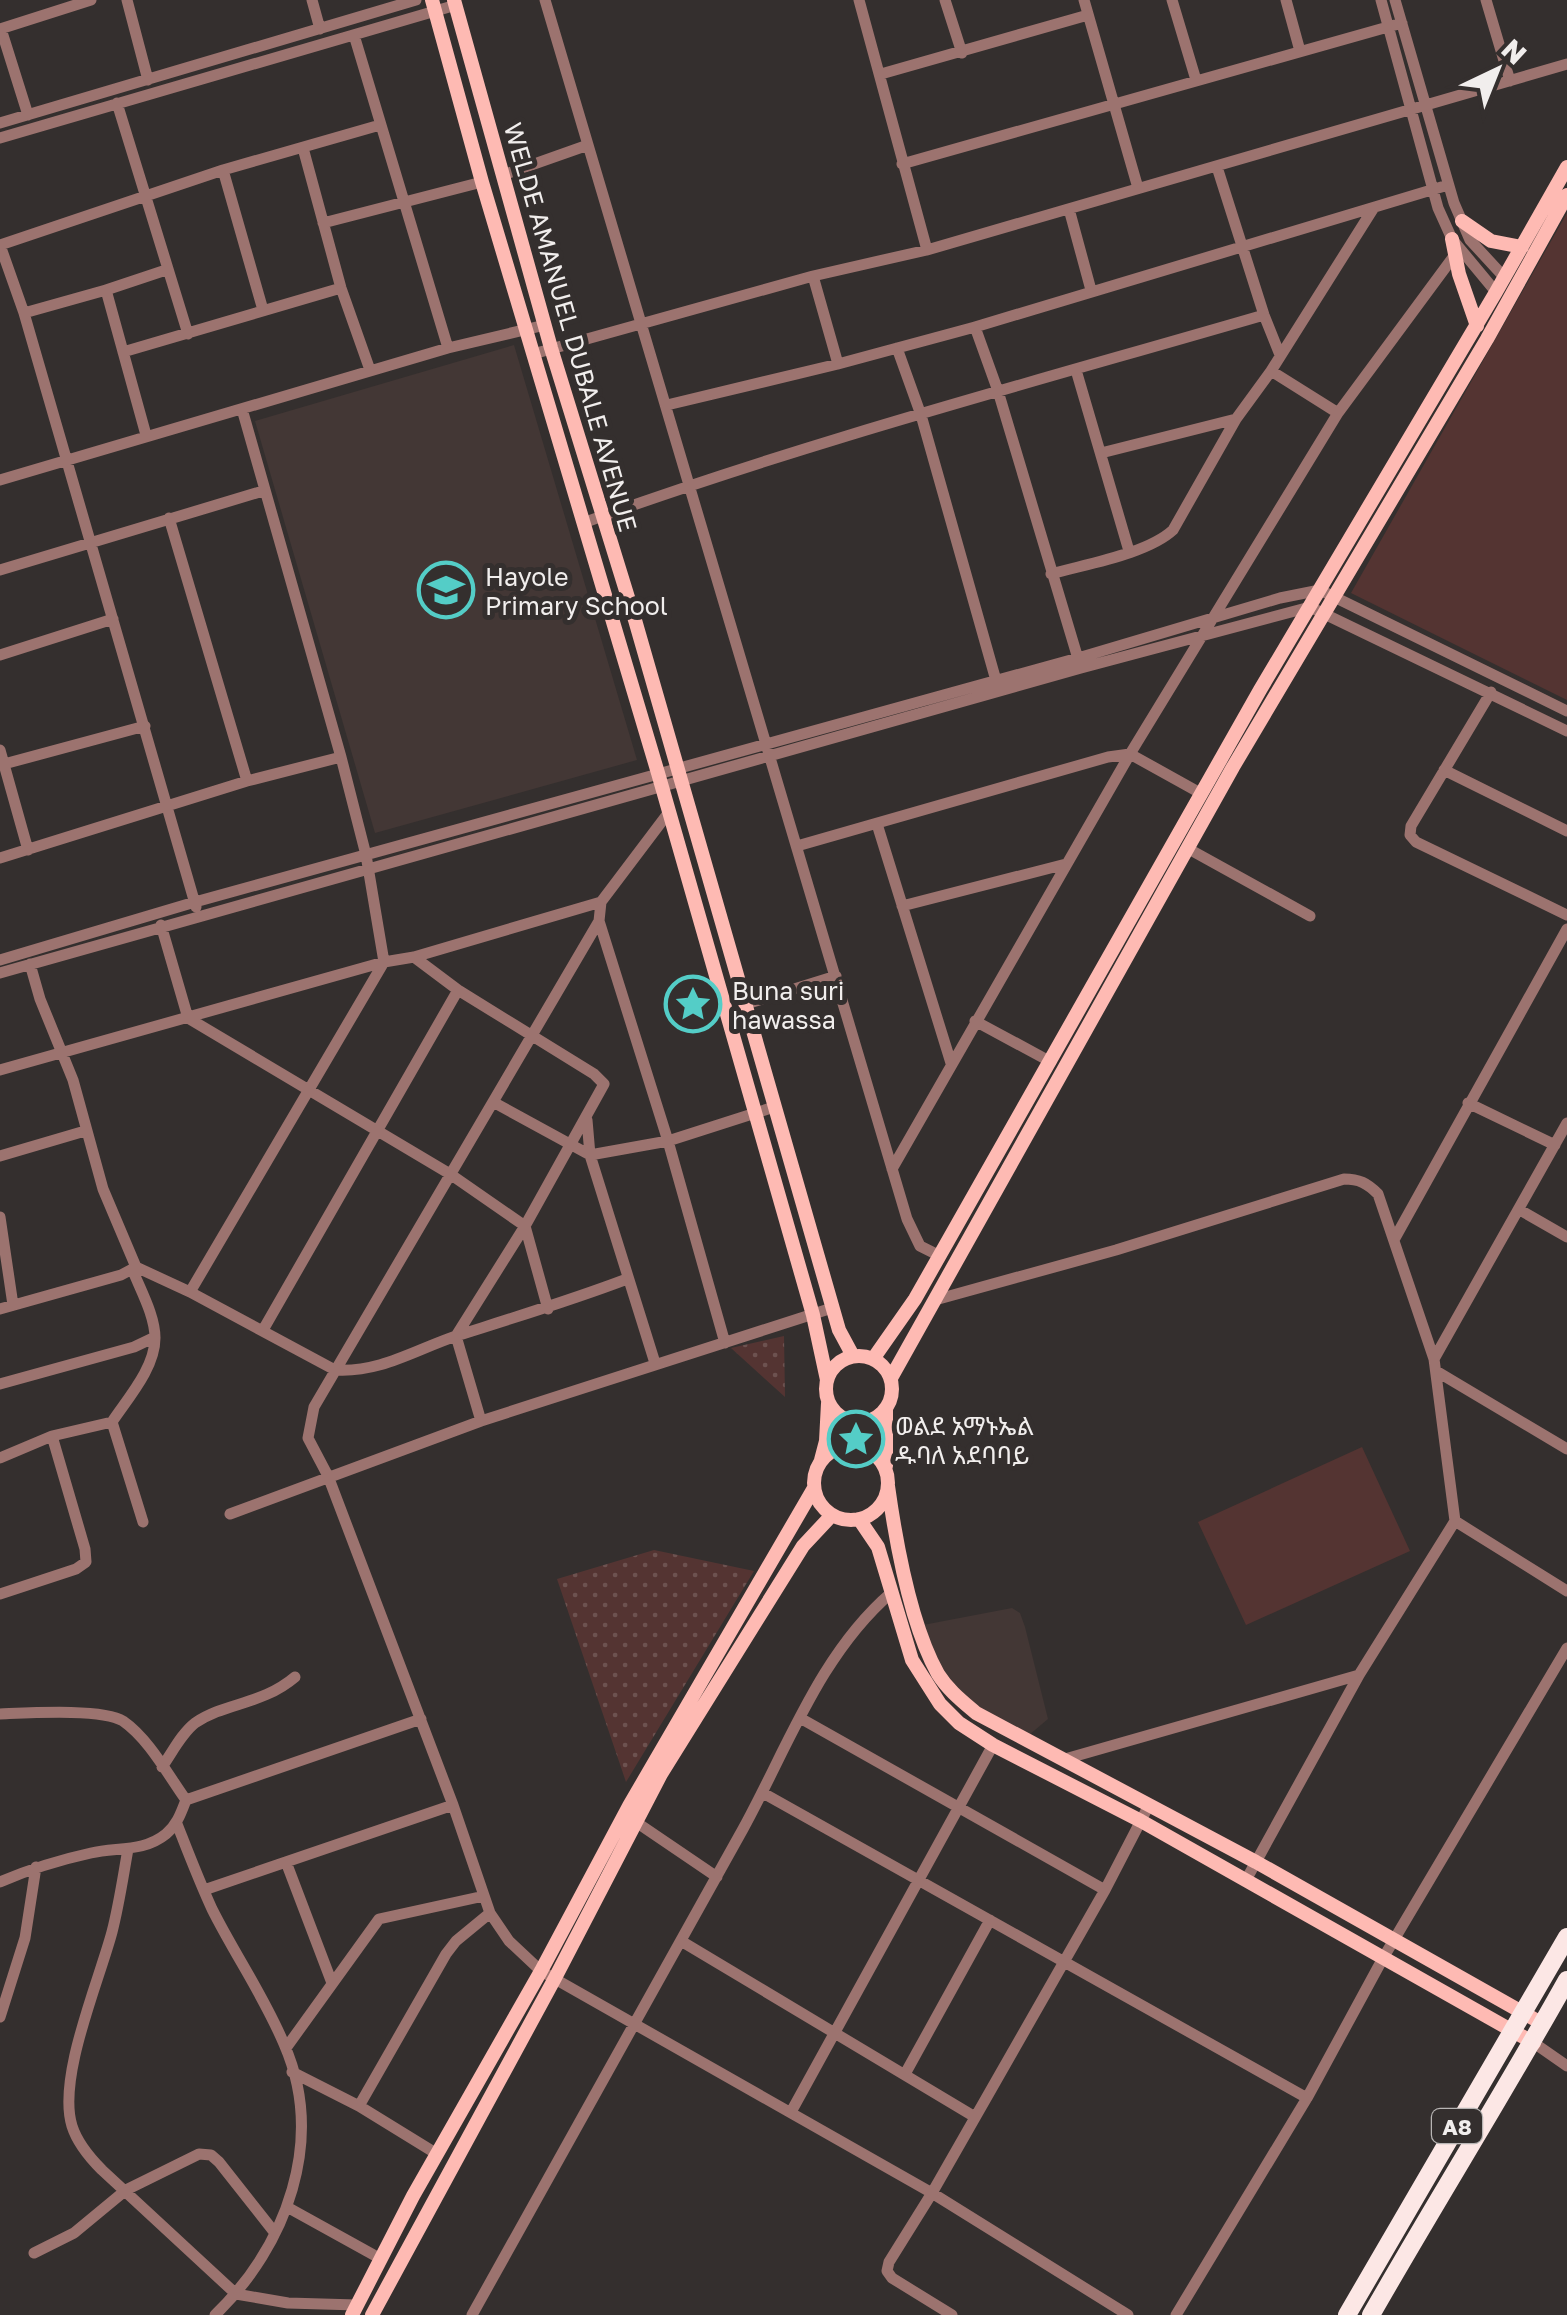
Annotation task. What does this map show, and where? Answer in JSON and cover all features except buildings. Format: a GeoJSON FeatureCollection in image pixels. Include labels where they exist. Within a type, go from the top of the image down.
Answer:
{"type":"FeatureCollection","features":[{"type":"Feature","properties":{"kind":"highway","name":"A8"},"geometry":{"type":"LineString","coordinates":[[1347,2315],[1567,1936]]}},
{"type":"Feature","properties":{"kind":"highway","name":"A8"},"geometry":{"type":"LineString","coordinates":[[1371,2315],[1448,2179],[1534,2043],[1567,1980]]}},
{"type":"Feature","properties":{"kind":"main road","name":"WELDE AMANUEL DUBALE AVENUE"},"geometry":{"type":"LineString","coordinates":[[455,3],[551,348],[635,620],[832,1308],[853,1356]]}},
{"type":"Feature","properties":{"kind":"main road"},"geometry":{"type":"LineString","coordinates":[[372,2315],[548,1974],[628,1806],[814,1488],[828,1402],[813,1316],[433,6]]}},
{"type":"Feature","properties":{"kind":"main road"},"geometry":{"type":"LineString","coordinates":[[1326,593],[1567,168]]}},
{"type":"Feature","properties":{"kind":"main road"},"geometry":{"type":"LineString","coordinates":[[873,1359],[894,1333],[940,1256],[1202,794],[1488,339],[1567,196]]}},
{"type":"Feature","properties":{"kind":"main road"},"geometry":{"type":"LineString","coordinates":[[1462,221],[1491,240],[1522,248]]}},
{"type":"Feature","properties":{"kind":"main road"},"geometry":{"type":"LineString","coordinates":[[1452,239],[1477,326]]}},
{"type":"Feature","properties":{"kind":"main road"},"geometry":{"type":"LineString","coordinates":[[1316,609],[1188,848],[891,1378],[884,1449],[896,1537],[930,1658],[954,1695],[987,1720],[1256,1862],[1542,2024]]}},
{"type":"Feature","properties":{"kind":"main road"},"geometry":{"type":"LineString","coordinates":[[702,928],[720,924]]}},
{"type":"Feature","properties":{"kind":"main road"},"geometry":{"type":"LineString","coordinates":[[827,1380],[841,1360],[853,1356],[879,1362],[891,1378]]}},
{"type":"Feature","properties":{"kind":"main road"},"geometry":{"type":"LineString","coordinates":[[828,1402],[836,1414],[862,1422],[875,1419],[886,1410]]}},
{"type":"Feature","properties":{"kind":"main road"},"geometry":{"type":"LineString","coordinates":[[814,1488],[818,1500],[832,1515],[858,1519],[878,1510],[888,1479],[879,1459],[856,1446],[842,1447],[821,1462]]}},
{"type":"Feature","properties":{"kind":"main road"},"geometry":{"type":"LineString","coordinates":[[354,2310],[437,2154],[548,1974],[726,1665],[802,1546],[832,1515]]}},
{"type":"Feature","properties":{"kind":"main road"},"geometry":{"type":"LineString","coordinates":[[858,1519],[878,1547],[912,1660],[924,1682],[950,1713],[986,1741],[1141,1821],[1534,2043]]}},
{"type":"Feature","properties":{"kind":"main road"},"geometry":{"type":"LineString","coordinates":[[986,1741],[987,1720]]}},
{"type":"Feature","properties":{"kind":"street"},"geometry":{"type":"LineString","coordinates":[[43,0],[47,14]]}},
{"type":"Feature","properties":{"kind":"street"},"geometry":{"type":"LineString","coordinates":[[28,115],[0,29],[91,0]]}},
{"type":"Feature","properties":{"kind":"street"},"geometry":{"type":"LineString","coordinates":[[127,0],[148,80]]}},
{"type":"Feature","properties":{"kind":"street"},"geometry":{"type":"LineString","coordinates":[[312,0],[320,29]]}},
{"type":"Feature","properties":{"kind":"street"},"geometry":{"type":"LineString","coordinates":[[0,124],[416,0]]}},
{"type":"Feature","properties":{"kind":"street"},"geometry":{"type":"LineString","coordinates":[[546,0],[892,1169],[920,1246],[940,1256]]}},
{"type":"Feature","properties":{"kind":"street"},"geometry":{"type":"LineString","coordinates":[[860,0],[927,250]]}},
{"type":"Feature","properties":{"kind":"street"},"geometry":{"type":"LineString","coordinates":[[945,0],[962,53]]}},
{"type":"Feature","properties":{"kind":"street"},"geometry":{"type":"LineString","coordinates":[[1084,0],[1138,188]]}},
{"type":"Feature","properties":{"kind":"street"},"geometry":{"type":"LineString","coordinates":[[1172,0],[1196,80]]}},
{"type":"Feature","properties":{"kind":"street"},"geometry":{"type":"LineString","coordinates":[[1286,0],[1300,51]]}},
{"type":"Feature","properties":{"kind":"street"},"geometry":{"type":"LineString","coordinates":[[1380,0],[1432,189],[1452,239],[1496,292]]}},
{"type":"Feature","properties":{"kind":"street"},"geometry":{"type":"LineString","coordinates":[[1395,0],[1462,221],[1480,255],[1504,278]]}},
{"type":"Feature","properties":{"kind":"street"},"geometry":{"type":"LineString","coordinates":[[1490,1],[1510,81]]}},
{"type":"Feature","properties":{"kind":"street"},"geometry":{"type":"LineString","coordinates":[[0,138],[354,35],[433,6],[455,3]]}},
{"type":"Feature","properties":{"kind":"street"},"geometry":{"type":"LineString","coordinates":[[882,74],[1088,15]]}},
{"type":"Feature","properties":{"kind":"street"},"geometry":{"type":"LineString","coordinates":[[902,164],[1402,23]]}},
{"type":"Feature","properties":{"kind":"street"},"geometry":{"type":"LineString","coordinates":[[354,35],[448,348]]}},
{"type":"Feature","properties":{"kind":"street"},"geometry":{"type":"LineString","coordinates":[[533,354],[814,276],[927,250],[1567,64]]}},
{"type":"Feature","properties":{"kind":"street"},"geometry":{"type":"LineString","coordinates":[[117,103],[188,334]]}},
{"type":"Feature","properties":{"kind":"street"},"geometry":{"type":"LineString","coordinates":[[198,916],[92,542],[0,245],[223,170],[380,125]]}},
{"type":"Feature","properties":{"kind":"street"},"geometry":{"type":"LineString","coordinates":[[502,175],[588,145]]}},
{"type":"Feature","properties":{"kind":"street"},"geometry":{"type":"LineString","coordinates":[[304,148],[341,288],[370,370]]}},
{"type":"Feature","properties":{"kind":"street"},"geometry":{"type":"LineString","coordinates":[[1217,167],[1280,356]]}},
{"type":"Feature","properties":{"kind":"street"},"geometry":{"type":"LineString","coordinates":[[223,170],[263,310]]}},
{"type":"Feature","properties":{"kind":"street"},"geometry":{"type":"LineString","coordinates":[[323,222],[482,182]]}},
{"type":"Feature","properties":{"kind":"street"},"geometry":{"type":"LineString","coordinates":[[668,405],[975,327],[1448,184]]}},
{"type":"Feature","properties":{"kind":"street"},"geometry":{"type":"LineString","coordinates":[[1069,209],[1091,290]]}},
{"type":"Feature","properties":{"kind":"street"},"geometry":{"type":"LineString","coordinates":[[1051,574],[1130,551],[1174,530],[1236,419],[1271,371],[1373,209]]}},
{"type":"Feature","properties":{"kind":"street"},"geometry":{"type":"LineString","coordinates":[[892,1169],[1130,754],[1338,413],[1454,256]]}},
{"type":"Feature","properties":{"kind":"street"},"geometry":{"type":"LineString","coordinates":[[24,313],[166,270]]}},
{"type":"Feature","properties":{"kind":"street"},"geometry":{"type":"LineString","coordinates":[[814,276],[838,364]]}},
{"type":"Feature","properties":{"kind":"street"},"geometry":{"type":"LineString","coordinates":[[123,352],[341,288]]}},
{"type":"Feature","properties":{"kind":"street"},"geometry":{"type":"LineString","coordinates":[[106,290],[146,436]]}},
{"type":"Feature","properties":{"kind":"street"},"geometry":{"type":"LineString","coordinates":[[583,523],[690,486],[1264,315]]}},
{"type":"Feature","properties":{"kind":"street"},"geometry":{"type":"LineString","coordinates":[[0,480],[370,370],[545,325]]}},
{"type":"Feature","properties":{"kind":"street"},"geometry":{"type":"LineString","coordinates":[[975,327],[1079,663]]}},
{"type":"Feature","properties":{"kind":"street"},"geometry":{"type":"LineString","coordinates":[[897,348],[921,416],[997,685]]}},
{"type":"Feature","properties":{"kind":"street"},"geometry":{"type":"LineString","coordinates":[[1076,370],[1130,551]]}},
{"type":"Feature","properties":{"kind":"street"},"geometry":{"type":"LineString","coordinates":[[1271,371],[1338,413]]}},
{"type":"Feature","properties":{"kind":"street"},"geometry":{"type":"LineString","coordinates":[[190,1292],[384,962],[366,855],[341,757],[242,409]]}},
{"type":"Feature","properties":{"kind":"street"},"geometry":{"type":"LineString","coordinates":[[1100,453],[1236,419]]}},
{"type":"Feature","properties":{"kind":"street"},"geometry":{"type":"LineString","coordinates":[[0,570],[263,490]]}},
{"type":"Feature","properties":{"kind":"street"},"geometry":{"type":"LineString","coordinates":[[169,518],[247,781]]}},
{"type":"Feature","properties":{"kind":"street"},"geometry":{"type":"LineString","coordinates":[[1079,663],[1280,598],[1326,593],[1567,711]]}},
{"type":"Feature","properties":{"kind":"street"},"geometry":{"type":"LineString","coordinates":[[0,974],[677,774],[997,685],[1316,609],[1567,731]]}},
{"type":"Feature","properties":{"kind":"street"},"geometry":{"type":"LineString","coordinates":[[0,655],[113,619]]}},
{"type":"Feature","properties":{"kind":"street"},"geometry":{"type":"LineString","coordinates":[[1491,692],[1411,826],[1410,835],[1416,842],[1567,915]]}},
{"type":"Feature","properties":{"kind":"street"},"geometry":{"type":"LineString","coordinates":[[4,764],[144,726]]}},
{"type":"Feature","properties":{"kind":"street"},"geometry":{"type":"LineString","coordinates":[[0,750],[28,850]]}},
{"type":"Feature","properties":{"kind":"street"},"geometry":{"type":"LineString","coordinates":[[798,846],[1090,761],[1130,754],[1202,794]]}},
{"type":"Feature","properties":{"kind":"street"},"geometry":{"type":"LineString","coordinates":[[0,858],[247,781],[341,757]]}},
{"type":"Feature","properties":{"kind":"street"},"geometry":{"type":"LineString","coordinates":[[1444,770],[1567,830]]}},
{"type":"Feature","properties":{"kind":"street"},"geometry":{"type":"LineString","coordinates":[[0,960],[194,902],[660,779]]}},
{"type":"Feature","properties":{"kind":"street"},"geometry":{"type":"LineString","coordinates":[[669,812],[601,902],[599,921],[668,1141],[725,1342]]}},
{"type":"Feature","properties":{"kind":"street"},"geometry":{"type":"LineString","coordinates":[[876,824],[950,1063]]}},
{"type":"Feature","properties":{"kind":"street"},"geometry":{"type":"LineString","coordinates":[[1188,848],[1310,916]]}},
{"type":"Feature","properties":{"kind":"street"},"geometry":{"type":"LineString","coordinates":[[902,906],[1066,864]]}},
{"type":"Feature","properties":{"kind":"street"},"geometry":{"type":"LineString","coordinates":[[0,1070],[601,902]]}},
{"type":"Feature","properties":{"kind":"street"},"geometry":{"type":"LineString","coordinates":[[599,921],[314,1407],[308,1438],[328,1476],[490,1913],[509,1942],[548,1974],[932,2193],[1128,2315]]}},
{"type":"Feature","properties":{"kind":"street"},"geometry":{"type":"LineString","coordinates":[[162,926],[188,1018],[450,1174],[525,1226],[548,1309]]}},
{"type":"Feature","properties":{"kind":"street"},"geometry":{"type":"LineString","coordinates":[[1394,1238],[1567,929]]}},
{"type":"Feature","properties":{"kind":"street"},"geometry":{"type":"LineString","coordinates":[[414,957],[604,1084],[572,1146],[456,1336],[480,1421]]}},
{"type":"Feature","properties":{"kind":"street"},"geometry":{"type":"LineString","coordinates":[[0,1458],[52,1436],[112,1422],[147,1368],[155,1336],[149,1309],[84,1131],[63,1052],[30,964]]}},
{"type":"Feature","properties":{"kind":"street"},"geometry":{"type":"LineString","coordinates":[[746,1004],[836,976]]}},
{"type":"Feature","properties":{"kind":"street"},"geometry":{"type":"LineString","coordinates":[[263,1330],[458,990]]}},
{"type":"Feature","properties":{"kind":"street"},"geometry":{"type":"LineString","coordinates":[[975,1021],[1051,1062]]}},
{"type":"Feature","properties":{"kind":"street"},"geometry":{"type":"LineString","coordinates":[[493,1102],[590,1155],[668,1141],[774,1107]]}},
{"type":"Feature","properties":{"kind":"street"},"geometry":{"type":"LineString","coordinates":[[1468,1103],[1555,1145]]}},
{"type":"Feature","properties":{"kind":"street"},"geometry":{"type":"LineString","coordinates":[[587,1120],[590,1155],[655,1364]]}},
{"type":"Feature","properties":{"kind":"street"},"geometry":{"type":"LineString","coordinates":[[1435,1365],[1567,1122]]}},
{"type":"Feature","properties":{"kind":"street"},"geometry":{"type":"LineString","coordinates":[[0,1156],[84,1131]]}},
{"type":"Feature","properties":{"kind":"street"},"geometry":{"type":"LineString","coordinates":[[935,1300],[1116,1250],[1344,1179],[1369,1184],[1378,1194],[1435,1365],[1454,1521],[1359,1675],[1246,1880]]}},
{"type":"Feature","properties":{"kind":"street"},"geometry":{"type":"LineString","coordinates":[[1520,1210],[1567,1237]]}},
{"type":"Feature","properties":{"kind":"street"},"geometry":{"type":"LineString","coordinates":[[0,1217],[6,1307],[134,1269],[190,1292],[335,1370],[376,1368],[456,1336],[548,1309],[628,1279]]}},
{"type":"Feature","properties":{"kind":"street"},"geometry":{"type":"LineString","coordinates":[[230,1514],[480,1421],[832,1308]]}},
{"type":"Feature","properties":{"kind":"street"},"geometry":{"type":"LineString","coordinates":[[0,1384],[134,1347],[155,1336]]}},
{"type":"Feature","properties":{"kind":"street"},"geometry":{"type":"LineString","coordinates":[[1435,1365],[1567,1448]]}},
{"type":"Feature","properties":{"kind":"street"},"geometry":{"type":"LineString","coordinates":[[112,1422],[143,1522]]}},
{"type":"Feature","properties":{"kind":"street"},"geometry":{"type":"LineString","coordinates":[[0,1594],[76,1569],[86,1562],[52,1436]]}},
{"type":"Feature","properties":{"kind":"street"},"geometry":{"type":"LineString","coordinates":[[1454,1521],[1567,1590]]}},
{"type":"Feature","properties":{"kind":"street"},"geometry":{"type":"LineString","coordinates":[[472,2315],[763,1793],[800,1718],[849,1636],[891,1592]]}},
{"type":"Feature","properties":{"kind":"street"},"geometry":{"type":"LineString","coordinates":[[1176,2315],[1567,1648]]}},
{"type":"Feature","properties":{"kind":"street"},"geometry":{"type":"LineString","coordinates":[[1065,1759],[1359,1675]]}},
{"type":"Feature","properties":{"kind":"street"},"geometry":{"type":"LineString","coordinates":[[162,1767],[196,1723],[274,1694],[295,1677]]}},
{"type":"Feature","properties":{"kind":"street"},"geometry":{"type":"LineString","coordinates":[[0,1714],[45,1712],[116,1717],[141,1738],[186,1800]]}},
{"type":"Feature","properties":{"kind":"street"},"geometry":{"type":"LineString","coordinates":[[800,1718],[1105,1890]]}},
{"type":"Feature","properties":{"kind":"street"},"geometry":{"type":"LineString","coordinates":[[0,1882],[36,1866],[97,1852],[142,1847],[165,1836],[176,1824],[186,1800],[421,1719]]}},
{"type":"Feature","properties":{"kind":"street"},"geometry":{"type":"LineString","coordinates":[[791,2112],[920,1880],[986,1741]]}},
{"type":"Feature","properties":{"kind":"street"},"geometry":{"type":"LineString","coordinates":[[763,1793],[1306,2098]]}},
{"type":"Feature","properties":{"kind":"street"},"geometry":{"type":"LineString","coordinates":[[204,1890],[453,1805]]}},
{"type":"Feature","properties":{"kind":"street"},"geometry":{"type":"LineString","coordinates":[[952,2315],[892,2278],[887,2271],[889,2262],[1105,1890],[1149,1805]]}},
{"type":"Feature","properties":{"kind":"street"},"geometry":{"type":"LineString","coordinates":[[628,1806],[636,1822],[716,1876]]}},
{"type":"Feature","properties":{"kind":"street"},"geometry":{"type":"LineString","coordinates":[[176,1824],[204,1890],[286,2048],[303,2149],[274,2233],[236,2294],[214,2315]]}},
{"type":"Feature","properties":{"kind":"street"},"geometry":{"type":"LineString","coordinates":[[128,1849],[112,1930],[73,2067],[68,2108],[72,2128],[89,2156],[236,2294],[354,2310]]}},
{"type":"Feature","properties":{"kind":"street"},"geometry":{"type":"LineString","coordinates":[[286,1862],[332,1982]]}},
{"type":"Feature","properties":{"kind":"street"},"geometry":{"type":"LineString","coordinates":[[0,2018],[26,1938],[36,1866]]}},
{"type":"Feature","properties":{"kind":"street"},"geometry":{"type":"LineString","coordinates":[[286,2048],[379,1919],[484,1896]]}},
{"type":"Feature","properties":{"kind":"street"},"geometry":{"type":"LineString","coordinates":[[360,2106],[446,1954],[490,1913]]}},
{"type":"Feature","properties":{"kind":"street"},"geometry":{"type":"LineString","coordinates":[[905,2074],[990,1920]]}},
{"type":"Feature","properties":{"kind":"street"},"geometry":{"type":"LineString","coordinates":[[680,1941],[975,2117]]}},
{"type":"Feature","properties":{"kind":"street"},"geometry":{"type":"LineString","coordinates":[[1534,2043],[1567,2066]]}},
{"type":"Feature","properties":{"kind":"street"},"geometry":{"type":"LineString","coordinates":[[292,2072],[360,2106],[437,2154]]}},
{"type":"Feature","properties":{"kind":"street"},"geometry":{"type":"LineString","coordinates":[[34,2253],[74,2233],[126,2190],[198,2154],[211,2155],[274,2233]]}},
{"type":"Feature","properties":{"kind":"street"},"geometry":{"type":"LineString","coordinates":[[286,2207],[381,2259]]}},
{"type":"Feature","properties":{"kind":"shaded area"},"geometry":{"type":"Polygon","coordinates":[[[1567,213],[1567,700],[1351,593],[1567,213]]]}},
{"type":"Feature","properties":{"kind":"shaded area","name":"Hayole Primary School"},"geometry":{"type":"Polygon","coordinates":[[[514,345],[637,760],[375,833],[255,421],[514,345]]]}},
{"type":"Feature","properties":{"kind":"shaded area"},"geometry":{"type":"Polygon","coordinates":[[[784,1336],[785,1397],[731,1348],[784,1336]]]}},
{"type":"Feature","properties":{"kind":"shaded area"},"geometry":{"type":"Polygon","coordinates":[[[1362,1447],[1410,1551],[1246,1625],[1198,1522],[1362,1447]]]}},
{"type":"Feature","properties":{"kind":"shaded area"},"geometry":{"type":"Polygon","coordinates":[[[654,1550],[754,1571],[626,1782],[557,1579],[654,1550]]]}},
{"type":"Feature","properties":{"kind":"shaded area"},"geometry":{"type":"Polygon","coordinates":[[[1012,1608],[1020,1613],[1025,1627],[1048,1719],[1029,1735],[1020,1734],[965,1699],[945,1678],[923,1625],[1012,1608]]]}},
{"type":"Feature","properties":{"kind":"place","name":"Hayole Primary School"},"geometry":{"type":"Point","coordinates":[446,590]}},
{"type":"Feature","properties":{"kind":"place","name":"Buna suri hawassa"},"geometry":{"type":"Point","coordinates":[693,1004]}},
{"type":"Feature","properties":{"kind":"place","name":"ወልደ አማኑኤል ዱባለ አደባባይ"},"geometry":{"type":"Point","coordinates":[856,1439]}}]}
